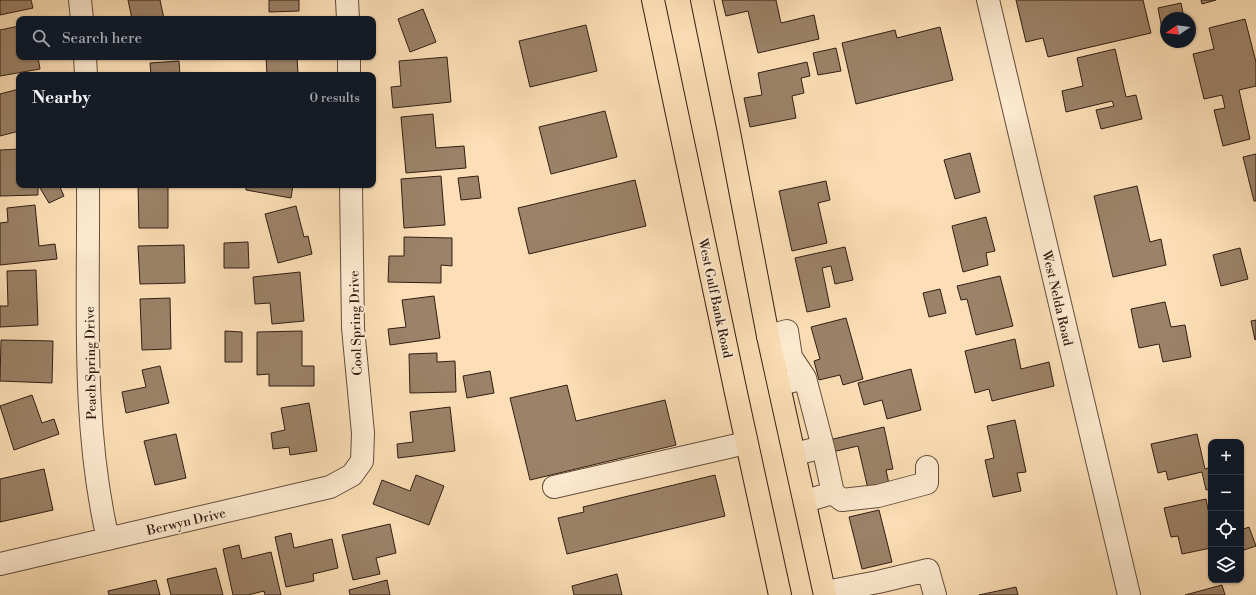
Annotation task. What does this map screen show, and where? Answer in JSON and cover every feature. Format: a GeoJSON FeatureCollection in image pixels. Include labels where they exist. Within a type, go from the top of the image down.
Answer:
{"type":"FeatureCollection","features":[{"type":"Feature","properties":{"kind":"main road","name":"West Gulf Bank Road"},"geometry":{"type":"LineString","coordinates":[[654,0],[746,443],[780,595]]}},
{"type":"Feature","properties":{"kind":"main road"},"geometry":{"type":"LineString","coordinates":[[702,0],[768,336],[780,384],[825,593]]}},
{"type":"Feature","properties":{"kind":"street"},"geometry":{"type":"LineString","coordinates":[[80,0],[82,16]]}},
{"type":"Feature","properties":{"kind":"street"},"geometry":{"type":"LineString","coordinates":[[347,0],[348,16]]}},
{"type":"Feature","properties":{"kind":"street","name":"West Nelda Road"},"geometry":{"type":"LineString","coordinates":[[988,0],[1129,595]]}},
{"type":"Feature","properties":{"kind":"street"},"geometry":{"type":"LineString","coordinates":[[85,60],[86,72]]}},
{"type":"Feature","properties":{"kind":"street"},"geometry":{"type":"LineString","coordinates":[[349,60],[349,72]]}},
{"type":"Feature","properties":{"kind":"street","name":"Peach Spring Drive"},"geometry":{"type":"LineString","coordinates":[[88,188],[92,454],[108,539]]}},
{"type":"Feature","properties":{"kind":"street","name":"Cool Spring Drive"},"geometry":{"type":"LineString","coordinates":[[351,188],[353,328],[363,433],[362,461]]}},
{"type":"Feature","properties":{"kind":"street"},"geometry":{"type":"LineString","coordinates":[[768,336],[787,331],[791,357],[805,378],[833,493],[842,500],[878,496],[927,483],[927,467]]}},
{"type":"Feature","properties":{"kind":"street"},"geometry":{"type":"LineString","coordinates":[[780,384],[805,378]]}},
{"type":"Feature","properties":{"kind":"street"},"geometry":{"type":"LineString","coordinates":[[554,487],[746,443]]}},
{"type":"Feature","properties":{"kind":"street"},"geometry":{"type":"LineString","coordinates":[[795,454],[823,447]]}},
{"type":"Feature","properties":{"kind":"street","name":"Berwyn Drive"},"geometry":{"type":"LineString","coordinates":[[0,564],[330,487],[352,475],[362,461]]}},
{"type":"Feature","properties":{"kind":"street"},"geometry":{"type":"LineString","coordinates":[[805,500],[833,493]]}},
{"type":"Feature","properties":{"kind":"street"},"geometry":{"type":"LineString","coordinates":[[825,593],[880,589],[928,570],[935,595]]}},
{"type":"Feature","properties":{"kind":"building"},"geometry":{"type":"Polygon","coordinates":[[[0,0],[31,0],[33,8],[0,15],[0,0]]]}},
{"type":"Feature","properties":{"kind":"building"},"geometry":{"type":"Polygon","coordinates":[[[128,0],[160,0],[163,16],[131,16],[128,0]]]}},
{"type":"Feature","properties":{"kind":"building"},"geometry":{"type":"Polygon","coordinates":[[[269,0],[299,0],[299,11],[269,12],[269,0]]]}},
{"type":"Feature","properties":{"kind":"building"},"geometry":{"type":"Polygon","coordinates":[[[722,0],[776,0],[781,23],[814,15],[819,39],[758,53],[748,11],[726,16],[722,0]]]}},
{"type":"Feature","properties":{"kind":"building"},"geometry":{"type":"Polygon","coordinates":[[[1016,0],[1143,0],[1151,33],[1048,57],[1043,38],[1026,42],[1016,0]]]}},
{"type":"Feature","properties":{"kind":"building"},"geometry":{"type":"Polygon","coordinates":[[[1201,0],[1216,0],[1202,4],[1201,0]]]}},
{"type":"Feature","properties":{"kind":"building"},"geometry":{"type":"Polygon","coordinates":[[[1181,3],[1183,12],[1160,12],[1160,18],[1158,8],[1181,3]]]}},
{"type":"Feature","properties":{"kind":"building"},"geometry":{"type":"Polygon","coordinates":[[[423,9],[436,42],[410,52],[398,19],[423,9]]]}},
{"type":"Feature","properties":{"kind":"building"},"geometry":{"type":"Polygon","coordinates":[[[1245,19],[1256,62],[1256,86],[1239,90],[1250,139],[1223,146],[1214,110],[1225,108],[1222,95],[1204,99],[1193,54],[1214,49],[1209,28],[1245,19]]]}},
{"type":"Feature","properties":{"kind":"building"},"geometry":{"type":"Polygon","coordinates":[[[586,25],[597,71],[530,87],[519,41],[586,25]]]}},
{"type":"Feature","properties":{"kind":"building"},"geometry":{"type":"Polygon","coordinates":[[[16,27],[16,60],[38,60],[40,69],[0,76],[0,30],[16,27]]]}},
{"type":"Feature","properties":{"kind":"building"},"geometry":{"type":"Polygon","coordinates":[[[940,27],[953,80],[856,104],[842,43],[895,30],[897,38],[940,27]]]}},
{"type":"Feature","properties":{"kind":"building"},"geometry":{"type":"Polygon","coordinates":[[[836,48],[841,71],[818,75],[813,53],[836,48]]]}},
{"type":"Feature","properties":{"kind":"building"},"geometry":{"type":"Polygon","coordinates":[[[1115,49],[1126,97],[1136,95],[1142,119],[1101,129],[1096,110],[1114,106],[1112,101],[1066,112],[1062,91],[1083,86],[1077,58],[1115,49]]]}},
{"type":"Feature","properties":{"kind":"building"},"geometry":{"type":"Polygon","coordinates":[[[447,57],[451,102],[393,108],[391,87],[401,86],[399,61],[447,57]]]}},
{"type":"Feature","properties":{"kind":"building"},"geometry":{"type":"Polygon","coordinates":[[[266,60],[297,60],[298,72],[267,72],[266,60]]]}},
{"type":"Feature","properties":{"kind":"building"},"geometry":{"type":"Polygon","coordinates":[[[179,61],[180,72],[151,72],[150,63],[179,61]]]}},
{"type":"Feature","properties":{"kind":"building"},"geometry":{"type":"Polygon","coordinates":[[[807,62],[810,76],[801,78],[804,93],[792,96],[796,118],[750,127],[744,98],[762,95],[758,73],[807,62]]]}},
{"type":"Feature","properties":{"kind":"building"},"geometry":{"type":"Polygon","coordinates":[[[16,90],[16,132],[0,136],[0,94],[16,90]]]}},
{"type":"Feature","properties":{"kind":"building"},"geometry":{"type":"Polygon","coordinates":[[[605,111],[617,157],[551,174],[539,127],[605,111]]]}},
{"type":"Feature","properties":{"kind":"building"},"geometry":{"type":"Polygon","coordinates":[[[433,114],[436,148],[464,146],[466,168],[406,173],[401,117],[433,114]]]}},
{"type":"Feature","properties":{"kind":"building"},"geometry":{"type":"Polygon","coordinates":[[[16,149],[16,188],[38,188],[38,195],[0,196],[0,150],[16,149]]]}},
{"type":"Feature","properties":{"kind":"building"},"geometry":{"type":"Polygon","coordinates":[[[970,153],[980,192],[955,199],[944,160],[970,153]]]}},
{"type":"Feature","properties":{"kind":"building"},"geometry":{"type":"Polygon","coordinates":[[[1256,154],[1256,201],[1254,201],[1243,157],[1256,154]]]}},
{"type":"Feature","properties":{"kind":"building"},"geometry":{"type":"Polygon","coordinates":[[[441,176],[445,225],[404,228],[401,179],[441,176]]]}},
{"type":"Feature","properties":{"kind":"building"},"geometry":{"type":"Polygon","coordinates":[[[478,176],[481,198],[461,200],[458,178],[478,176]]]}},
{"type":"Feature","properties":{"kind":"building"},"geometry":{"type":"Polygon","coordinates":[[[635,180],[646,226],[529,254],[518,208],[635,180]]]}},
{"type":"Feature","properties":{"kind":"building"},"geometry":{"type":"Polygon","coordinates":[[[826,181],[830,200],[818,203],[827,243],[792,251],[779,191],[826,181]]]}},
{"type":"Feature","properties":{"kind":"building"},"geometry":{"type":"Polygon","coordinates":[[[1137,186],[1150,242],[1161,239],[1166,265],[1113,277],[1094,196],[1137,186]]]}},
{"type":"Feature","properties":{"kind":"building"},"geometry":{"type":"Polygon","coordinates":[[[40,188],[60,188],[64,196],[49,203],[40,188]]]}},
{"type":"Feature","properties":{"kind":"building"},"geometry":{"type":"Polygon","coordinates":[[[138,188],[168,188],[168,228],[139,228],[138,188]]]}},
{"type":"Feature","properties":{"kind":"building"},"geometry":{"type":"Polygon","coordinates":[[[246,188],[293,188],[291,198],[246,190],[246,188]]]}},
{"type":"Feature","properties":{"kind":"building"},"geometry":{"type":"Polygon","coordinates":[[[35,205],[39,246],[55,244],[57,259],[0,265],[0,223],[8,222],[7,208],[35,205]]]}},
{"type":"Feature","properties":{"kind":"building"},"geometry":{"type":"Polygon","coordinates":[[[296,206],[304,237],[308,236],[312,254],[278,263],[265,214],[296,206]]]}},
{"type":"Feature","properties":{"kind":"building"},"geometry":{"type":"Polygon","coordinates":[[[986,217],[995,251],[986,253],[988,265],[963,272],[952,226],[986,217]]]}},
{"type":"Feature","properties":{"kind":"building"},"geometry":{"type":"Polygon","coordinates":[[[404,237],[452,238],[452,266],[441,265],[441,283],[388,282],[389,256],[404,256],[404,237]]]}},
{"type":"Feature","properties":{"kind":"building"},"geometry":{"type":"Polygon","coordinates":[[[248,242],[249,268],[224,268],[224,243],[248,242]]]}},
{"type":"Feature","properties":{"kind":"building"},"geometry":{"type":"Polygon","coordinates":[[[184,245],[185,283],[140,284],[138,246],[184,245]]]}},
{"type":"Feature","properties":{"kind":"building"},"geometry":{"type":"Polygon","coordinates":[[[845,247],[853,280],[835,284],[831,266],[822,268],[830,307],[807,312],[795,258],[845,247]]]}},
{"type":"Feature","properties":{"kind":"building"},"geometry":{"type":"Polygon","coordinates":[[[1240,248],[1248,279],[1221,286],[1213,255],[1240,248]]]}},
{"type":"Feature","properties":{"kind":"building"},"geometry":{"type":"Polygon","coordinates":[[[36,270],[38,325],[0,327],[0,306],[8,306],[7,271],[36,270]]]}},
{"type":"Feature","properties":{"kind":"building"},"geometry":{"type":"Polygon","coordinates":[[[300,272],[304,321],[272,324],[270,303],[255,304],[253,277],[300,272]]]}},
{"type":"Feature","properties":{"kind":"building"},"geometry":{"type":"Polygon","coordinates":[[[1000,276],[1013,326],[976,335],[967,299],[961,300],[957,286],[1000,276]]]}},
{"type":"Feature","properties":{"kind":"building"},"geometry":{"type":"Polygon","coordinates":[[[940,289],[946,313],[929,317],[923,293],[940,289]]]}},
{"type":"Feature","properties":{"kind":"building"},"geometry":{"type":"Polygon","coordinates":[[[434,296],[440,338],[390,345],[388,329],[406,327],[402,300],[434,296]]]}},
{"type":"Feature","properties":{"kind":"building"},"geometry":{"type":"Polygon","coordinates":[[[170,298],[171,349],[142,350],[140,299],[170,298]]]}},
{"type":"Feature","properties":{"kind":"building"},"geometry":{"type":"Polygon","coordinates":[[[1165,302],[1171,327],[1185,325],[1191,357],[1163,362],[1159,344],[1139,348],[1131,309],[1165,302]]]}},
{"type":"Feature","properties":{"kind":"building"},"geometry":{"type":"Polygon","coordinates":[[[846,318],[863,379],[843,385],[840,375],[819,380],[814,361],[820,359],[811,327],[846,318]]]}},
{"type":"Feature","properties":{"kind":"building"},"geometry":{"type":"Polygon","coordinates":[[[1256,320],[1256,339],[1255,340],[1251,321],[1256,320]]]}},
{"type":"Feature","properties":{"kind":"building"},"geometry":{"type":"Polygon","coordinates":[[[225,331],[242,332],[242,362],[225,362],[225,331]]]}},
{"type":"Feature","properties":{"kind":"building"},"geometry":{"type":"Polygon","coordinates":[[[302,331],[302,366],[314,366],[314,386],[269,386],[269,374],[257,375],[257,332],[302,331]]]}},
{"type":"Feature","properties":{"kind":"building"},"geometry":{"type":"Polygon","coordinates":[[[1015,339],[1021,369],[1049,362],[1054,386],[992,401],[989,389],[975,393],[965,351],[1015,339]]]}},
{"type":"Feature","properties":{"kind":"building"},"geometry":{"type":"Polygon","coordinates":[[[1,340],[53,341],[52,383],[0,381],[1,340]]]}},
{"type":"Feature","properties":{"kind":"building"},"geometry":{"type":"Polygon","coordinates":[[[437,353],[437,362],[455,361],[456,392],[410,393],[409,354],[437,353]]]}},
{"type":"Feature","properties":{"kind":"building"},"geometry":{"type":"Polygon","coordinates":[[[160,366],[169,403],[126,413],[122,392],[146,387],[142,370],[160,366]]]}},
{"type":"Feature","properties":{"kind":"building"},"geometry":{"type":"Polygon","coordinates":[[[911,369],[921,410],[887,419],[882,400],[864,405],[858,383],[911,369]]]}},
{"type":"Feature","properties":{"kind":"building"},"geometry":{"type":"Polygon","coordinates":[[[490,371],[494,393],[467,398],[463,376],[490,371]]]}},
{"type":"Feature","properties":{"kind":"building"},"geometry":{"type":"Polygon","coordinates":[[[567,385],[576,421],[665,400],[676,445],[530,480],[510,398],[567,385]]]}},
{"type":"Feature","properties":{"kind":"building"},"geometry":{"type":"Polygon","coordinates":[[[32,395],[42,423],[54,419],[59,434],[14,450],[0,406],[32,395]]]}},
{"type":"Feature","properties":{"kind":"building"},"geometry":{"type":"Polygon","coordinates":[[[309,403],[317,451],[290,455],[289,447],[273,449],[271,433],[285,430],[281,408],[309,403]]]}},
{"type":"Feature","properties":{"kind":"building"},"geometry":{"type":"Polygon","coordinates":[[[450,407],[455,451],[398,458],[397,444],[413,442],[410,412],[450,407]]]}},
{"type":"Feature","properties":{"kind":"building"},"geometry":{"type":"Polygon","coordinates":[[[1015,420],[1026,472],[1017,473],[1021,491],[993,497],[985,460],[994,458],[987,426],[1015,420]]]}},
{"type":"Feature","properties":{"kind":"building"},"geometry":{"type":"Polygon","coordinates":[[[884,427],[893,469],[886,470],[889,484],[868,489],[858,446],[832,452],[829,440],[884,427]]]}},
{"type":"Feature","properties":{"kind":"building"},"geometry":{"type":"Polygon","coordinates":[[[176,434],[186,478],[155,485],[144,441],[176,434]]]}},
{"type":"Feature","properties":{"kind":"building"},"geometry":{"type":"Polygon","coordinates":[[[1197,434],[1205,469],[1208,468],[1208,490],[1206,490],[1202,472],[1168,480],[1166,471],[1158,473],[1151,444],[1197,434]]]}},
{"type":"Feature","properties":{"kind":"building"},"geometry":{"type":"Polygon","coordinates":[[[44,469],[53,510],[0,522],[0,479],[44,469]]]}},
{"type":"Feature","properties":{"kind":"building"},"geometry":{"type":"Polygon","coordinates":[[[416,475],[444,486],[429,525],[373,504],[382,480],[410,491],[416,475]]]}},
{"type":"Feature","properties":{"kind":"building"},"geometry":{"type":"Polygon","coordinates":[[[715,475],[725,516],[567,554],[558,518],[584,512],[583,507],[715,475]]]}},
{"type":"Feature","properties":{"kind":"building"},"geometry":{"type":"Polygon","coordinates":[[[1206,499],[1208,509],[1208,549],[1182,554],[1178,536],[1171,537],[1164,508],[1206,499]]]}},
{"type":"Feature","properties":{"kind":"building"},"geometry":{"type":"Polygon","coordinates":[[[879,510],[892,562],[862,569],[849,517],[879,510]]]}},
{"type":"Feature","properties":{"kind":"building"},"geometry":{"type":"Polygon","coordinates":[[[390,524],[396,553],[376,558],[380,574],[353,580],[342,535],[390,524]]]}},
{"type":"Feature","properties":{"kind":"building"},"geometry":{"type":"Polygon","coordinates":[[[1249,527],[1256,546],[1244,550],[1244,547],[1244,529],[1249,527]]]}},
{"type":"Feature","properties":{"kind":"building"},"geometry":{"type":"Polygon","coordinates":[[[291,533],[294,548],[332,539],[338,568],[313,574],[314,581],[286,587],[275,537],[291,533]]]}},
{"type":"Feature","properties":{"kind":"building"},"geometry":{"type":"Polygon","coordinates":[[[239,545],[242,559],[271,552],[281,595],[265,595],[264,591],[248,595],[233,595],[223,549],[239,545]]]}},
{"type":"Feature","properties":{"kind":"building"},"geometry":{"type":"Polygon","coordinates":[[[216,568],[223,595],[171,595],[167,579],[216,568]]]}},
{"type":"Feature","properties":{"kind":"building"},"geometry":{"type":"Polygon","coordinates":[[[617,574],[622,595],[574,595],[572,586],[617,574]]]}},
{"type":"Feature","properties":{"kind":"building"},"geometry":{"type":"Polygon","coordinates":[[[156,580],[160,595],[109,595],[108,591],[156,580]]]}},
{"type":"Feature","properties":{"kind":"building"},"geometry":{"type":"Polygon","coordinates":[[[387,580],[390,595],[350,595],[349,590],[387,580]]]}},
{"type":"Feature","properties":{"kind":"building"},"geometry":{"type":"Polygon","coordinates":[[[1222,585],[1225,595],[1185,595],[1222,585]]]}},
{"type":"Feature","properties":{"kind":"building"},"geometry":{"type":"Polygon","coordinates":[[[1016,587],[1018,595],[979,595],[1016,587]]]}}]}
